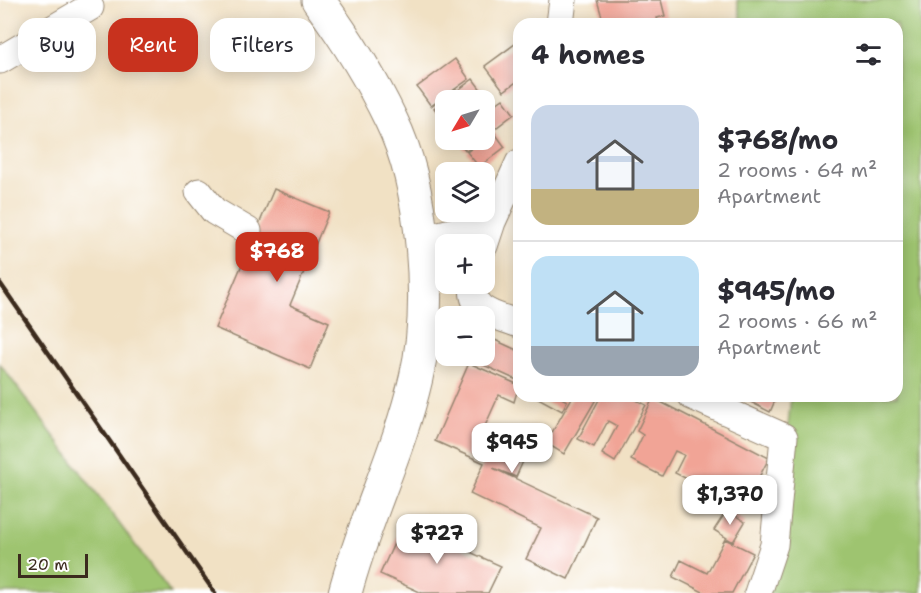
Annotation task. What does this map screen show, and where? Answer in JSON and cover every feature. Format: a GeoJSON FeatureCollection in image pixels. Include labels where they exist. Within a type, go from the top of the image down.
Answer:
{"type":"FeatureCollection","features":[{"type":"Feature","properties":{"kind":"main road"},"geometry":{"type":"LineString","coordinates":[[318,0],[393,122],[410,176],[422,239],[422,339],[416,377],[399,438],[371,508],[351,591]]}},
{"type":"Feature","properties":{"kind":"street"},"geometry":{"type":"LineString","coordinates":[[561,18],[563,0]]}},
{"type":"Feature","properties":{"kind":"street"},"geometry":{"type":"LineString","coordinates":[[0,60],[90,7]]}},
{"type":"Feature","properties":{"kind":"street"},"geometry":{"type":"LineString","coordinates":[[488,234],[513,177]]}},
{"type":"Feature","properties":{"kind":"street"},"geometry":{"type":"LineString","coordinates":[[200,192],[214,212],[248,231]]}},
{"type":"Feature","properties":{"kind":"street"},"geometry":{"type":"LineString","coordinates":[[422,239],[435,238]]}},
{"type":"Feature","properties":{"kind":"street"},"geometry":{"type":"LineString","coordinates":[[472,294],[475,303],[481,309],[513,322]]}},
{"type":"Feature","properties":{"kind":"street"},"geometry":{"type":"LineString","coordinates":[[705,402],[784,437],[774,544],[758,593]]}},
{"type":"Feature","properties":{"kind":"green space"},"geometry":{"type":"Polygon","coordinates":[[[737,0],[921,0],[921,593],[754,593],[778,529],[790,402],[903,402],[903,18],[741,18],[737,0]]]}},
{"type":"Feature","properties":{"kind":"green space"},"geometry":{"type":"Polygon","coordinates":[[[0,364],[171,593],[0,593],[0,364]]]}},
{"type":"Feature","properties":{"kind":"building"},"geometry":{"type":"Polygon","coordinates":[[[597,0],[661,0],[665,16],[657,18],[602,18],[597,0]]]}},
{"type":"Feature","properties":{"kind":"building"},"geometry":{"type":"Polygon","coordinates":[[[513,45],[513,84],[504,91],[485,66],[513,45]]]}},
{"type":"Feature","properties":{"kind":"building"},"geometry":{"type":"Polygon","coordinates":[[[455,59],[469,79],[454,90],[435,90],[435,103],[431,106],[417,87],[455,59]]]}},
{"type":"Feature","properties":{"kind":"building"},"geometry":{"type":"Polygon","coordinates":[[[473,79],[481,90],[458,90],[473,79]]]}},
{"type":"Feature","properties":{"kind":"building"},"geometry":{"type":"Polygon","coordinates":[[[503,99],[513,115],[495,129],[495,105],[503,99]]]}},
{"type":"Feature","properties":{"kind":"building"},"geometry":{"type":"Polygon","coordinates":[[[495,133],[505,147],[486,162],[475,162],[467,152],[470,150],[495,150],[495,133]]]}},
{"type":"Feature","properties":{"kind":"building"},"geometry":{"type":"Polygon","coordinates":[[[274,189],[329,212],[290,305],[329,322],[310,369],[215,328],[274,189]]]}},
{"type":"Feature","properties":{"kind":"building"},"geometry":{"type":"Polygon","coordinates":[[[495,340],[513,348],[513,378],[486,366],[495,366],[495,340]]]}},
{"type":"Feature","properties":{"kind":"building"},"geometry":{"type":"Polygon","coordinates":[[[468,366],[476,366],[513,382],[513,402],[499,395],[480,437],[525,457],[516,477],[493,468],[597,517],[568,579],[526,559],[541,528],[470,494],[484,463],[435,441],[468,366]]]}},
{"type":"Feature","properties":{"kind":"building"},"geometry":{"type":"Polygon","coordinates":[[[545,402],[566,402],[562,411],[545,402]]]}},
{"type":"Feature","properties":{"kind":"building"},"geometry":{"type":"Polygon","coordinates":[[[570,402],[594,402],[564,454],[546,443],[570,402]]]}},
{"type":"Feature","properties":{"kind":"building"},"geometry":{"type":"Polygon","coordinates":[[[598,402],[640,402],[646,405],[615,462],[602,454],[617,426],[608,421],[594,447],[578,439],[598,402]]]}},
{"type":"Feature","properties":{"kind":"building"},"geometry":{"type":"Polygon","coordinates":[[[651,402],[661,402],[769,458],[745,504],[709,485],[707,489],[675,473],[684,455],[675,451],[662,476],[631,460],[643,435],[637,431],[651,402]]]}},
{"type":"Feature","properties":{"kind":"building"},"geometry":{"type":"Polygon","coordinates":[[[751,402],[774,402],[770,412],[751,402]]]}},
{"type":"Feature","properties":{"kind":"building"},"geometry":{"type":"Polygon","coordinates":[[[727,510],[745,522],[733,542],[714,530],[727,510]]]}},
{"type":"Feature","properties":{"kind":"building"},"geometry":{"type":"Polygon","coordinates":[[[404,522],[501,566],[488,593],[422,593],[380,574],[404,522]]]}},
{"type":"Feature","properties":{"kind":"building"},"geometry":{"type":"Polygon","coordinates":[[[725,539],[753,553],[732,593],[705,593],[673,577],[681,560],[707,573],[725,539]]]}},
{"type":"Feature","properties":{"kind":"railway"},"geometry":{"type":"LineString","coordinates":[[0,283],[215,593]]}}]}
